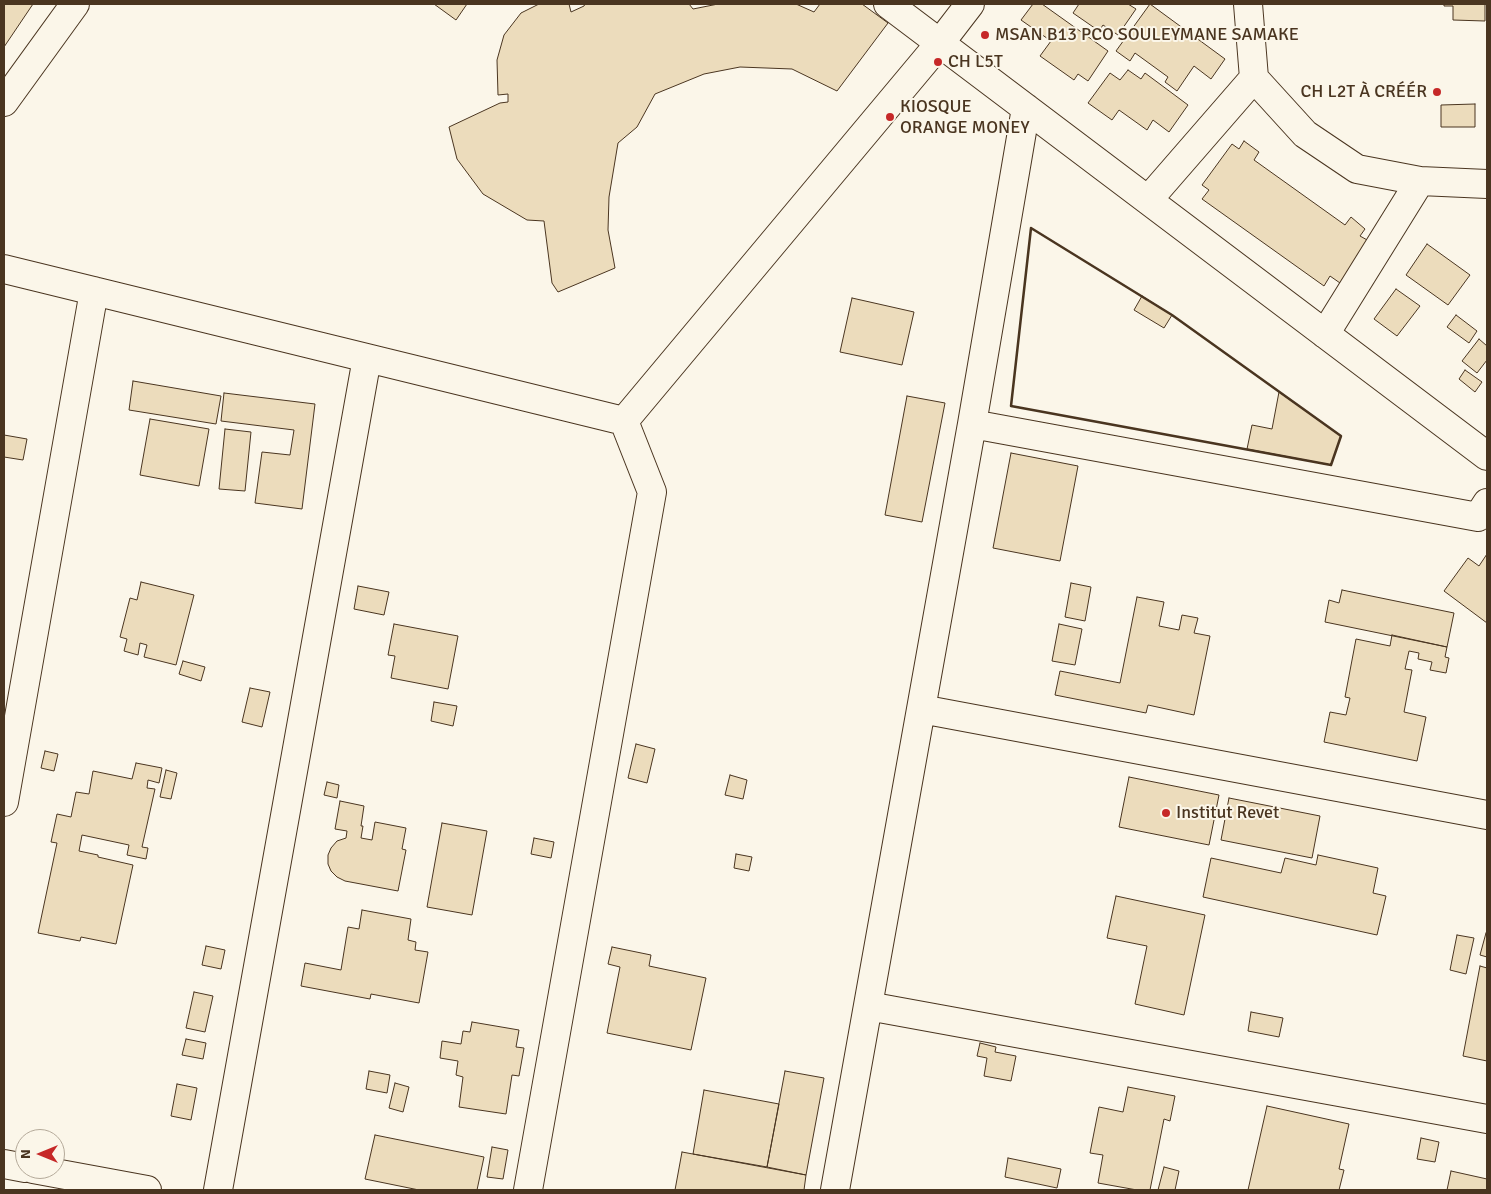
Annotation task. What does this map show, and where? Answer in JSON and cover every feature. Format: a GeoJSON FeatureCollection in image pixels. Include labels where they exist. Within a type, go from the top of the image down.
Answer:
{"type":"FeatureCollection","features":[{"type":"Feature","properties":{"kind":"street"},"geometry":{"type":"LineString","coordinates":[[4,102],[75,4]]}},
{"type":"Feature","properties":{"kind":"street"},"geometry":{"type":"LineString","coordinates":[[888,4],[1487,456]]}},
{"type":"Feature","properties":{"kind":"street"},"geometry":{"type":"LineString","coordinates":[[624,421],[940,43],[970,4]]}},
{"type":"Feature","properties":{"kind":"street"},"geometry":{"type":"LineString","coordinates":[[1248,4],[1254,78],[1305,134],[1357,169],[1420,182],[1487,184]]}},
{"type":"Feature","properties":{"kind":"street"},"geometry":{"type":"LineString","coordinates":[[1148,200],[1254,78]]}},
{"type":"Feature","properties":{"kind":"street"},"geometry":{"type":"LineString","coordinates":[[835,1190],[972,424],[1026,108]]}},
{"type":"Feature","properties":{"kind":"street"},"geometry":{"type":"LineString","coordinates":[[1325,334],[1420,182]]}},
{"type":"Feature","properties":{"kind":"street"},"geometry":{"type":"LineString","coordinates":[[4,268],[624,421]]}},
{"type":"Feature","properties":{"kind":"street"},"geometry":{"type":"LineString","coordinates":[[4,802],[94,291]]}},
{"type":"Feature","properties":{"kind":"street"},"geometry":{"type":"LineString","coordinates":[[218,1190],[367,358]]}},
{"type":"Feature","properties":{"kind":"street"},"geometry":{"type":"LineString","coordinates":[[528,1190],[652,492],[624,421]]}},
{"type":"Feature","properties":{"kind":"street"},"geometry":{"type":"LineString","coordinates":[[972,424],[1478,516],[1487,504]]}},
{"type":"Feature","properties":{"kind":"street"},"geometry":{"type":"LineString","coordinates":[[921,709],[1487,815]]}},
{"type":"Feature","properties":{"kind":"street"},"geometry":{"type":"LineString","coordinates":[[868,1006],[1487,1119]]}},
{"type":"Feature","properties":{"kind":"street"},"geometry":{"type":"LineString","coordinates":[[65,1175],[147,1190]]}},
{"type":"Feature","properties":{"kind":"building"},"geometry":{"type":"Polygon","coordinates":[[[4,4],[33,4],[4,47],[4,4]]]}},
{"type":"Feature","properties":{"kind":"building"},"geometry":{"type":"Polygon","coordinates":[[[434,4],[467,4],[456,20],[434,4]]]}},
{"type":"Feature","properties":{"kind":"building"},"geometry":{"type":"Polygon","coordinates":[[[539,4],[569,4],[571,12],[585,4],[689,4],[693,9],[718,4],[796,4],[814,12],[820,4],[862,4],[888,23],[837,91],[792,69],[740,67],[704,74],[655,94],[637,127],[618,143],[609,197],[608,230],[615,268],[558,292],[552,283],[544,221],[527,220],[483,194],[457,159],[449,127],[500,103],[508,102],[508,94],[498,95],[497,60],[504,35],[521,13],[539,4]]]}},
{"type":"Feature","properties":{"kind":"building"},"geometry":{"type":"Polygon","coordinates":[[[1033,4],[1042,4],[1108,51],[1088,81],[1078,74],[1074,80],[1040,56],[1051,41],[1021,20],[1033,4]]]}},
{"type":"Feature","properties":{"kind":"building"},"geometry":{"type":"Polygon","coordinates":[[[1079,4],[1128,4],[1136,9],[1118,35],[1103,25],[1099,31],[1073,13],[1079,4]]]}},
{"type":"Feature","properties":{"kind":"building"},"geometry":{"type":"Polygon","coordinates":[[[1150,4],[1225,59],[1211,79],[1194,66],[1177,91],[1165,82],[1168,77],[1135,53],[1130,61],[1116,51],[1150,4]]]}},
{"type":"Feature","properties":{"kind":"building"},"geometry":{"type":"Polygon","coordinates":[[[1444,4],[1485,4],[1485,21],[1453,20],[1453,6],[1444,6],[1444,4]]]}},
{"type":"Feature","properties":{"kind":"building"},"geometry":{"type":"Polygon","coordinates":[[[1128,70],[1141,79],[1145,73],[1188,105],[1169,132],[1153,120],[1147,130],[1119,110],[1112,120],[1088,103],[1110,73],[1120,80],[1128,70]]]}},
{"type":"Feature","properties":{"kind":"building"},"geometry":{"type":"Polygon","coordinates":[[[1475,104],[1475,127],[1441,127],[1441,105],[1475,104]]]}},
{"type":"Feature","properties":{"kind":"building"},"geometry":{"type":"Polygon","coordinates":[[[1244,141],[1259,152],[1254,160],[1345,225],[1351,217],[1365,229],[1360,236],[1369,241],[1340,283],[1330,276],[1324,286],[1202,199],[1209,190],[1202,185],[1232,144],[1239,149],[1244,141]]]}},
{"type":"Feature","properties":{"kind":"building"},"geometry":{"type":"Polygon","coordinates":[[[1427,244],[1470,275],[1448,305],[1406,275],[1427,244]]]}},
{"type":"Feature","properties":{"kind":"building"},"geometry":{"type":"Polygon","coordinates":[[[1396,289],[1420,306],[1397,336],[1374,319],[1396,289]]]}},
{"type":"Feature","properties":{"kind":"building"},"geometry":{"type":"Polygon","coordinates":[[[1142,296],[1172,315],[1164,328],[1134,310],[1142,296]]]}},
{"type":"Feature","properties":{"kind":"building"},"geometry":{"type":"Polygon","coordinates":[[[852,298],[914,312],[902,365],[840,352],[852,298]]]}},
{"type":"Feature","properties":{"kind":"building"},"geometry":{"type":"Polygon","coordinates":[[[1456,315],[1477,331],[1469,343],[1447,327],[1456,315]]]}},
{"type":"Feature","properties":{"kind":"building"},"geometry":{"type":"Polygon","coordinates":[[[1479,339],[1487,346],[1487,360],[1477,373],[1462,361],[1479,339]]]}},
{"type":"Feature","properties":{"kind":"building"},"geometry":{"type":"Polygon","coordinates":[[[1465,370],[1482,382],[1475,392],[1459,379],[1465,370]]]}},
{"type":"Feature","properties":{"kind":"building"},"geometry":{"type":"Polygon","coordinates":[[[133,381],[221,396],[216,424],[129,410],[133,381]]]}},
{"type":"Feature","properties":{"kind":"building"},"geometry":{"type":"Polygon","coordinates":[[[1279,392],[1341,436],[1331,465],[1247,449],[1252,425],[1272,429],[1279,392]]]}},
{"type":"Feature","properties":{"kind":"building"},"geometry":{"type":"Polygon","coordinates":[[[224,393],[315,404],[302,509],[255,503],[262,452],[290,455],[294,430],[221,421],[224,393]]]}},
{"type":"Feature","properties":{"kind":"building"},"geometry":{"type":"Polygon","coordinates":[[[907,396],[945,403],[922,522],[885,515],[907,396]]]}},
{"type":"Feature","properties":{"kind":"building"},"geometry":{"type":"Polygon","coordinates":[[[150,419],[209,429],[199,486],[140,475],[150,419]]]}},
{"type":"Feature","properties":{"kind":"building"},"geometry":{"type":"Polygon","coordinates":[[[225,429],[251,432],[245,491],[219,489],[225,429]]]}},
{"type":"Feature","properties":{"kind":"building"},"geometry":{"type":"Polygon","coordinates":[[[4,435],[27,439],[23,460],[4,457],[4,435]]]}},
{"type":"Feature","properties":{"kind":"building"},"geometry":{"type":"Polygon","coordinates":[[[1011,453],[1078,466],[1060,561],[993,548],[1011,453]]]}},
{"type":"Feature","properties":{"kind":"building"},"geometry":{"type":"Polygon","coordinates":[[[1487,554],[1487,623],[1444,591],[1468,558],[1479,566],[1487,554]]]}},
{"type":"Feature","properties":{"kind":"building"},"geometry":{"type":"Polygon","coordinates":[[[141,582],[194,595],[176,665],[144,657],[147,645],[140,643],[138,655],[124,651],[127,639],[120,637],[130,598],[137,600],[141,582]]]}},
{"type":"Feature","properties":{"kind":"building"},"geometry":{"type":"Polygon","coordinates":[[[1071,583],[1091,587],[1085,621],[1065,617],[1071,583]]]}},
{"type":"Feature","properties":{"kind":"building"},"geometry":{"type":"Polygon","coordinates":[[[358,586],[389,592],[384,615],[354,609],[358,586]]]}},
{"type":"Feature","properties":{"kind":"building"},"geometry":{"type":"Polygon","coordinates":[[[1342,590],[1454,613],[1447,647],[1325,622],[1329,600],[1339,603],[1342,590]]]}},
{"type":"Feature","properties":{"kind":"building"},"geometry":{"type":"Polygon","coordinates":[[[1137,597],[1164,602],[1159,626],[1179,630],[1182,615],[1198,618],[1194,633],[1210,636],[1194,715],[1148,705],[1146,713],[1055,695],[1060,671],[1120,683],[1137,597]]]}},
{"type":"Feature","properties":{"kind":"building"},"geometry":{"type":"Polygon","coordinates":[[[394,624],[458,636],[448,689],[391,678],[395,656],[388,655],[394,624]]]}},
{"type":"Feature","properties":{"kind":"building"},"geometry":{"type":"Polygon","coordinates":[[[1059,624],[1082,629],[1075,665],[1052,661],[1059,624]]]}},
{"type":"Feature","properties":{"kind":"building"},"geometry":{"type":"Polygon","coordinates":[[[1392,635],[1447,647],[1445,657],[1449,658],[1446,673],[1430,670],[1432,662],[1418,659],[1419,653],[1409,651],[1405,669],[1412,670],[1404,712],[1426,717],[1417,761],[1324,742],[1330,712],[1346,715],[1350,698],[1345,697],[1356,639],[1390,646],[1392,635]]]}},
{"type":"Feature","properties":{"kind":"building"},"geometry":{"type":"Polygon","coordinates":[[[183,661],[205,667],[201,681],[179,674],[183,661]]]}},
{"type":"Feature","properties":{"kind":"building"},"geometry":{"type":"Polygon","coordinates":[[[250,688],[270,692],[262,727],[242,722],[250,688]]]}},
{"type":"Feature","properties":{"kind":"building"},"geometry":{"type":"Polygon","coordinates":[[[434,702],[457,706],[453,726],[431,721],[434,702]]]}},
{"type":"Feature","properties":{"kind":"building"},"geometry":{"type":"Polygon","coordinates":[[[636,744],[655,749],[647,783],[628,778],[636,744]]]}},
{"type":"Feature","properties":{"kind":"building"},"geometry":{"type":"Polygon","coordinates":[[[45,751],[58,754],[54,771],[41,768],[45,751]]]}},
{"type":"Feature","properties":{"kind":"building"},"geometry":{"type":"Polygon","coordinates":[[[136,763],[162,768],[159,783],[148,780],[147,788],[155,789],[142,847],[148,848],[146,859],[127,855],[129,845],[82,835],[79,851],[133,865],[116,944],[81,937],[80,941],[38,933],[57,843],[51,842],[57,814],[71,817],[76,792],[89,794],[93,771],[132,779],[136,763]]]}},
{"type":"Feature","properties":{"kind":"building"},"geometry":{"type":"Polygon","coordinates":[[[166,770],[177,773],[171,799],[160,797],[166,770]]]}},
{"type":"Feature","properties":{"kind":"building"},"geometry":{"type":"Polygon","coordinates":[[[730,775],[747,780],[743,799],[725,795],[730,775]]]}},
{"type":"Feature","properties":{"kind":"building"},"geometry":{"type":"Polygon","coordinates":[[[1129,777],[1219,795],[1209,845],[1119,827],[1129,777]]]}},
{"type":"Feature","properties":{"kind":"building"},"geometry":{"type":"Polygon","coordinates":[[[327,782],[339,785],[337,798],[324,795],[327,782]]]}},
{"type":"Feature","properties":{"kind":"building"},"geometry":{"type":"Polygon","coordinates":[[[1229,798],[1320,816],[1312,858],[1221,840],[1229,798]]]}},
{"type":"Feature","properties":{"kind":"building"},"geometry":{"type":"Polygon","coordinates":[[[340,801],[364,806],[361,838],[372,840],[375,822],[406,828],[402,849],[406,850],[398,891],[345,881],[331,871],[328,864],[328,855],[337,841],[346,838],[347,831],[335,829],[340,801]]]}},
{"type":"Feature","properties":{"kind":"building"},"geometry":{"type":"Polygon","coordinates":[[[442,823],[487,831],[472,915],[427,907],[442,823]]]}},
{"type":"Feature","properties":{"kind":"building"},"geometry":{"type":"Polygon","coordinates":[[[534,838],[554,842],[551,858],[531,854],[534,838]]]}},
{"type":"Feature","properties":{"kind":"building"},"geometry":{"type":"Polygon","coordinates":[[[736,854],[752,857],[749,871],[734,868],[736,854]]]}},
{"type":"Feature","properties":{"kind":"building"},"geometry":{"type":"Polygon","coordinates":[[[1318,855],[1378,868],[1373,893],[1386,896],[1377,935],[1203,897],[1211,858],[1281,873],[1285,858],[1316,865],[1318,855]]]}},
{"type":"Feature","properties":{"kind":"building"},"geometry":{"type":"Polygon","coordinates":[[[1116,896],[1205,915],[1184,1015],[1135,1004],[1147,946],[1107,938],[1116,896]]]}},
{"type":"Feature","properties":{"kind":"building"},"geometry":{"type":"Polygon","coordinates":[[[362,910],[411,919],[408,940],[416,942],[415,950],[428,952],[419,1003],[371,994],[370,999],[301,986],[305,963],[341,970],[348,927],[359,929],[362,910]]]}},
{"type":"Feature","properties":{"kind":"building"},"geometry":{"type":"Polygon","coordinates":[[[1487,933],[1487,957],[1480,955],[1487,933]]]}},
{"type":"Feature","properties":{"kind":"building"},"geometry":{"type":"Polygon","coordinates":[[[1457,935],[1474,938],[1466,974],[1450,970],[1457,935]]]}},
{"type":"Feature","properties":{"kind":"building"},"geometry":{"type":"Polygon","coordinates":[[[206,946],[225,950],[221,969],[202,965],[206,946]]]}},
{"type":"Feature","properties":{"kind":"building"},"geometry":{"type":"Polygon","coordinates":[[[612,947],[651,955],[649,966],[706,978],[691,1050],[607,1033],[620,967],[608,964],[612,947]]]}},
{"type":"Feature","properties":{"kind":"building"},"geometry":{"type":"Polygon","coordinates":[[[1480,966],[1487,968],[1487,1061],[1463,1056],[1480,966]]]}},
{"type":"Feature","properties":{"kind":"building"},"geometry":{"type":"Polygon","coordinates":[[[194,992],[213,996],[205,1032],[186,1028],[194,992]]]}},
{"type":"Feature","properties":{"kind":"building"},"geometry":{"type":"Polygon","coordinates":[[[1251,1012],[1283,1018],[1279,1037],[1248,1031],[1251,1012]]]}},
{"type":"Feature","properties":{"kind":"building"},"geometry":{"type":"Polygon","coordinates":[[[472,1022],[519,1030],[516,1047],[524,1048],[519,1076],[512,1075],[506,1114],[459,1107],[463,1077],[456,1075],[458,1061],[440,1058],[442,1041],[461,1044],[463,1031],[470,1032],[472,1022]]]}},
{"type":"Feature","properties":{"kind":"building"},"geometry":{"type":"Polygon","coordinates":[[[186,1039],[206,1043],[203,1059],[182,1055],[186,1039]]]}},
{"type":"Feature","properties":{"kind":"building"},"geometry":{"type":"Polygon","coordinates":[[[980,1043],[996,1047],[995,1052],[1016,1056],[1011,1081],[984,1076],[987,1058],[977,1056],[980,1043]]]}},
{"type":"Feature","properties":{"kind":"building"},"geometry":{"type":"Polygon","coordinates":[[[369,1071],[390,1075],[387,1093],[366,1089],[369,1071]]]}},
{"type":"Feature","properties":{"kind":"building"},"geometry":{"type":"Polygon","coordinates":[[[785,1071],[824,1078],[806,1175],[767,1167],[785,1071]]]}},
{"type":"Feature","properties":{"kind":"building"},"geometry":{"type":"Polygon","coordinates":[[[395,1083],[409,1087],[403,1112],[389,1108],[395,1083]]]}},
{"type":"Feature","properties":{"kind":"building"},"geometry":{"type":"Polygon","coordinates":[[[177,1084],[197,1088],[191,1120],[171,1116],[177,1084]]]}},
{"type":"Feature","properties":{"kind":"building"},"geometry":{"type":"Polygon","coordinates":[[[1128,1087],[1175,1096],[1170,1121],[1164,1119],[1150,1190],[1137,1190],[1098,1183],[1103,1155],[1090,1153],[1099,1107],[1123,1112],[1128,1087]]]}},
{"type":"Feature","properties":{"kind":"building"},"geometry":{"type":"Polygon","coordinates":[[[704,1090],[779,1104],[767,1167],[693,1154],[704,1090]]]}},
{"type":"Feature","properties":{"kind":"building"},"geometry":{"type":"Polygon","coordinates":[[[1267,1106],[1349,1124],[1339,1169],[1344,1170],[1339,1190],[1248,1190],[1267,1106]]]}},
{"type":"Feature","properties":{"kind":"building"},"geometry":{"type":"Polygon","coordinates":[[[375,1135],[484,1157],[477,1190],[419,1190],[365,1179],[375,1135]]]}},
{"type":"Feature","properties":{"kind":"building"},"geometry":{"type":"Polygon","coordinates":[[[1421,1138],[1439,1142],[1435,1162],[1417,1159],[1421,1138]]]}},
{"type":"Feature","properties":{"kind":"building"},"geometry":{"type":"Polygon","coordinates":[[[492,1147],[508,1150],[503,1179],[487,1177],[492,1147]]]}},
{"type":"Feature","properties":{"kind":"building"},"geometry":{"type":"Polygon","coordinates":[[[682,1152],[806,1175],[804,1190],[675,1190],[682,1152]]]}},
{"type":"Feature","properties":{"kind":"building"},"geometry":{"type":"Polygon","coordinates":[[[1008,1158],[1061,1169],[1057,1188],[1005,1177],[1008,1158]]]}},
{"type":"Feature","properties":{"kind":"building"},"geometry":{"type":"Polygon","coordinates":[[[1164,1167],[1179,1171],[1175,1190],[1158,1190],[1164,1167]]]}},
{"type":"Feature","properties":{"kind":"building"},"geometry":{"type":"Polygon","coordinates":[[[1451,1171],[1487,1179],[1487,1190],[1447,1190],[1451,1171]]]}},
{"type":"Feature","properties":{"kind":"wall"},"geometry":{"type":"LineString","coordinates":[[1031,228],[1172,315],[1341,436],[1331,465],[1011,406],[1031,228]]}},
{"type":"Feature","properties":{"kind":"place","name":"MSAN B13 PCO SOULEYMANE SAMAKE"},"geometry":{"type":"Point","coordinates":[985,35]}},
{"type":"Feature","properties":{"kind":"place","name":"CH L5T"},"geometry":{"type":"Point","coordinates":[938,62]}},
{"type":"Feature","properties":{"kind":"place","name":"CH L2T À CRÉÉR"},"geometry":{"type":"Point","coordinates":[1437,92]}},
{"type":"Feature","properties":{"kind":"place","name":"KIOSQUE ORANGE MONEY"},"geometry":{"type":"Point","coordinates":[890,117]}},
{"type":"Feature","properties":{"kind":"place","name":"Institut Revet"},"geometry":{"type":"Point","coordinates":[1166,813]}}]}
